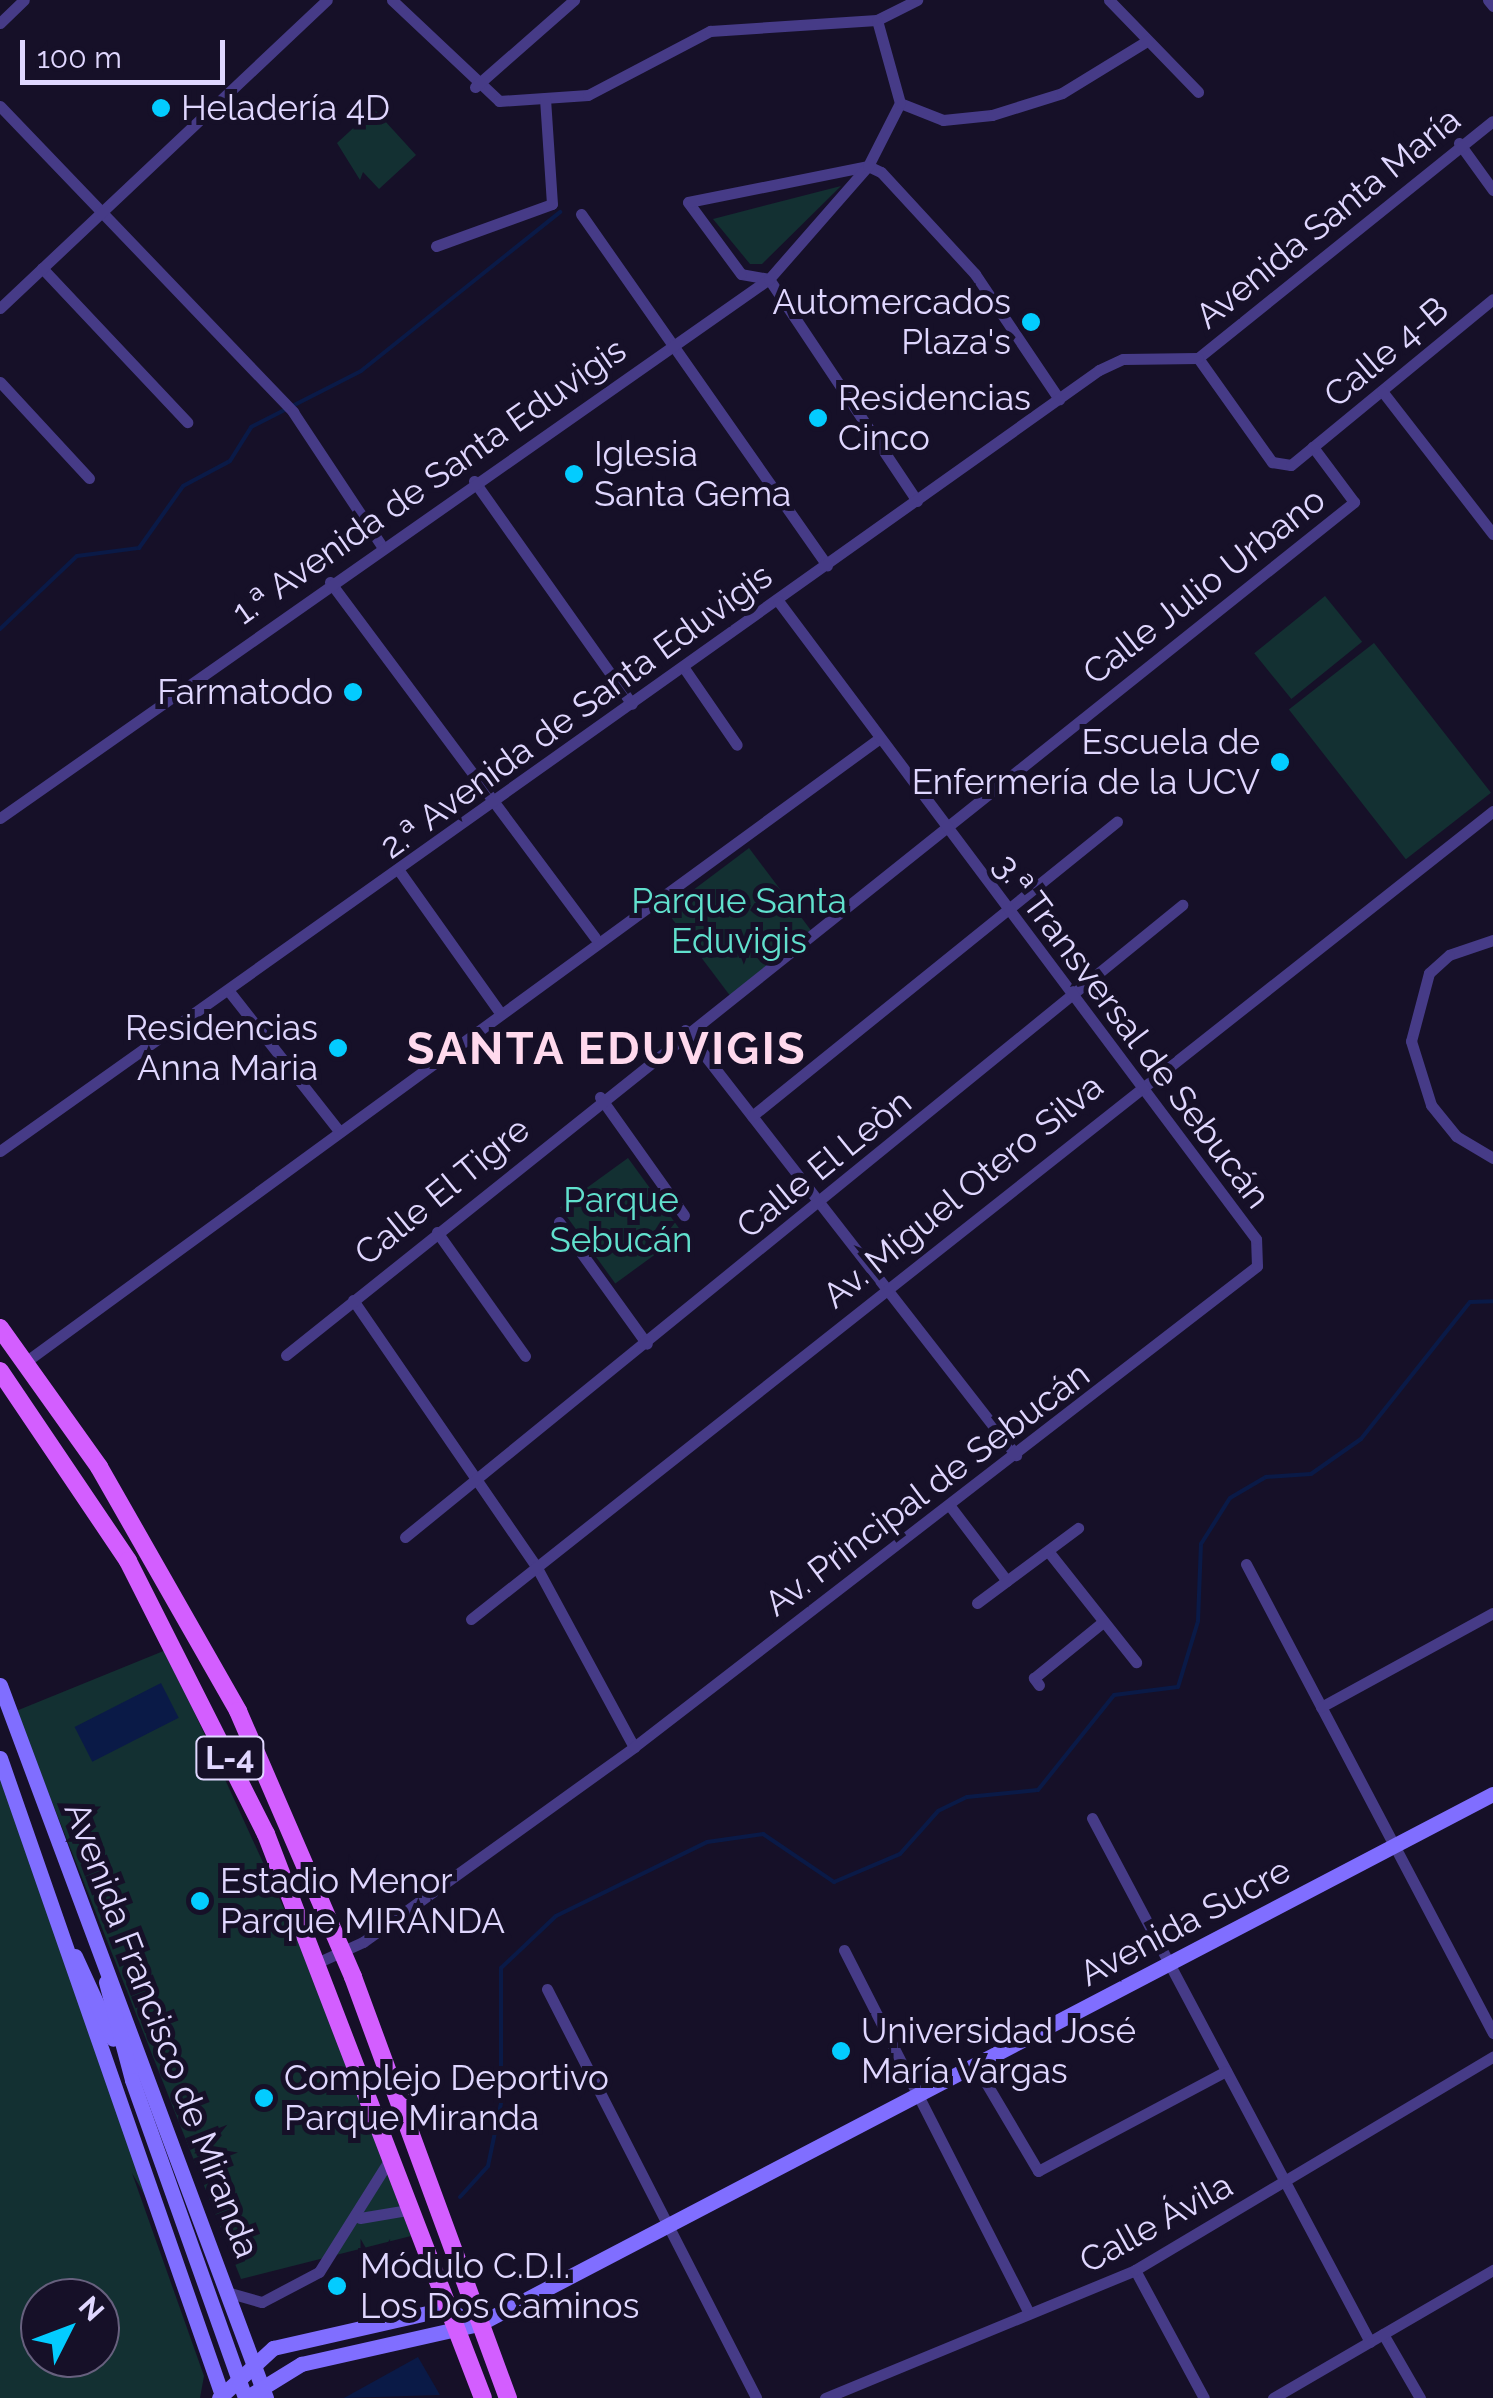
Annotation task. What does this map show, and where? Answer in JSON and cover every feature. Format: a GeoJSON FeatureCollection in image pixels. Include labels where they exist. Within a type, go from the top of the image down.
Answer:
{"type":"FeatureCollection","features":[{"type":"Feature","properties":{"kind":"main road","name":"L-4"},"geometry":{"type":"LineString","coordinates":[[0,1328],[181,1601],[342,1953],[508,2398]]}},
{"type":"Feature","properties":{"kind":"main road","name":"L-4"},"geometry":{"type":"LineString","coordinates":[[0,1371],[91,1498],[175,1645],[321,1961],[408,2210],[483,2398]]}},
{"type":"Feature","properties":{"kind":"main road","name":"Avenida Francisco de Miranda"},"geometry":{"type":"LineString","coordinates":[[0,1685],[264,2390]]}},
{"type":"Feature","properties":{"kind":"main road","name":"Avenida Francisco de Miranda"},"geometry":{"type":"LineString","coordinates":[[0,1758],[70,1945],[73,1984],[221,2396]]}},
{"type":"Feature","properties":{"kind":"main road","name":"Avenida Sucre"},"geometry":{"type":"LineString","coordinates":[[264,2390],[318,2359],[478,2324],[663,2231],[1493,1794]]}},
{"type":"Feature","properties":{"kind":"main road"},"geometry":{"type":"LineString","coordinates":[[93,1935],[132,2080],[246,2398],[264,2390]]}},
{"type":"Feature","properties":{"kind":"main road"},"geometry":{"type":"LineString","coordinates":[[70,1945],[132,2080]]}},
{"type":"Feature","properties":{"kind":"main road"},"geometry":{"type":"LineString","coordinates":[[221,2396],[253,2363],[302,2339],[445,2309],[478,2324]]}},
{"type":"Feature","properties":{"kind":"main road"},"geometry":{"type":"LineString","coordinates":[[206,2351],[242,2360],[241,2327]]}},
{"type":"Feature","properties":{"kind":"street"},"geometry":{"type":"LineString","coordinates":[[0,23],[24,0]]}},
{"type":"Feature","properties":{"kind":"street"},"geometry":{"type":"LineString","coordinates":[[0,308],[327,0]]}},
{"type":"Feature","properties":{"kind":"street"},"geometry":{"type":"LineString","coordinates":[[392,0],[475,87],[499,101],[545,98],[617,84],[675,42],[710,31],[877,20],[917,0]]}},
{"type":"Feature","properties":{"kind":"street"},"geometry":{"type":"LineString","coordinates":[[475,87],[574,0]]}},
{"type":"Feature","properties":{"kind":"street"},"geometry":{"type":"LineString","coordinates":[[1109,0],[1198,92]]}},
{"type":"Feature","properties":{"kind":"street"},"geometry":{"type":"LineString","coordinates":[[1488,0],[1493,6]]}},
{"type":"Feature","properties":{"kind":"street"},"geometry":{"type":"LineString","coordinates":[[877,20],[900,104],[943,120],[1010,110],[1062,93],[1147,41]]}},
{"type":"Feature","properties":{"kind":"street"},"geometry":{"type":"LineString","coordinates":[[436,246],[552,204],[545,98]]}},
{"type":"Feature","properties":{"kind":"street","name":"1.ª Avenida de Santa Eduvigis"},"geometry":{"type":"LineString","coordinates":[[0,818],[382,545],[770,279],[868,166],[900,104]]}},
{"type":"Feature","properties":{"kind":"street"},"geometry":{"type":"LineString","coordinates":[[0,106],[293,412],[382,545]]}},
{"type":"Feature","properties":{"kind":"street","name":"Avenida Santa María"},"geometry":{"type":"LineString","coordinates":[[1198,358],[1460,143],[1493,121]]}},
{"type":"Feature","properties":{"kind":"street"},"geometry":{"type":"LineString","coordinates":[[1460,143],[1493,190]]}},
{"type":"Feature","properties":{"kind":"street"},"geometry":{"type":"LineString","coordinates":[[917,502],[770,279],[741,274],[688,202],[868,166],[976,274],[1059,399]]}},
{"type":"Feature","properties":{"kind":"street"},"geometry":{"type":"LineString","coordinates":[[581,214],[827,565]]}},
{"type":"Feature","properties":{"kind":"street"},"geometry":{"type":"LineString","coordinates":[[42,268],[187,422]]}},
{"type":"Feature","properties":{"kind":"street","name":"Calle 4-B"},"geometry":{"type":"LineString","coordinates":[[1314,447],[1493,299]]}},
{"type":"Feature","properties":{"kind":"street","name":"2.ª Avenida de Santa Eduvigis"},"geometry":{"type":"LineString","coordinates":[[0,1152],[494,806],[1059,399],[1123,359],[1198,358]]}},
{"type":"Feature","properties":{"kind":"street","name":"Calle Julio Urbano"},"geometry":{"type":"LineString","coordinates":[[942,826],[1354,502],[1314,447],[1291,464],[1272,462],[1198,358]]}},
{"type":"Feature","properties":{"kind":"street"},"geometry":{"type":"LineString","coordinates":[[0,382],[89,478]]}},
{"type":"Feature","properties":{"kind":"street"},"geometry":{"type":"LineString","coordinates":[[1382,390],[1493,534]]}},
{"type":"Feature","properties":{"kind":"street"},"geometry":{"type":"LineString","coordinates":[[474,481],[632,704]]}},
{"type":"Feature","properties":{"kind":"street"},"geometry":{"type":"LineString","coordinates":[[330,582],[595,937]]}},
{"type":"Feature","properties":{"kind":"street","name":"3.ª Transversal de Sebucán"},"geometry":{"type":"LineString","coordinates":[[780,602],[877,740],[1256,1239],[1253,1274]]}},
{"type":"Feature","properties":{"kind":"street"},"geometry":{"type":"LineString","coordinates":[[684,668],[737,746]]}},
{"type":"Feature","properties":{"kind":"street"},"geometry":{"type":"LineString","coordinates":[[24,1362],[595,937],[877,740]]}},
{"type":"Feature","properties":{"kind":"street","name":"Av. Miguel Otero Silva"},"geometry":{"type":"LineString","coordinates":[[471,1619],[1139,1084],[1493,811]]}},
{"type":"Feature","properties":{"kind":"street"},"geometry":{"type":"LineString","coordinates":[[752,1116],[1117,821]]}},
{"type":"Feature","properties":{"kind":"street","name":"Calle El Tigre"},"geometry":{"type":"LineString","coordinates":[[286,1355],[600,1097],[942,826]]}},
{"type":"Feature","properties":{"kind":"street"},"geometry":{"type":"LineString","coordinates":[[400,872],[498,1010]]}},
{"type":"Feature","properties":{"kind":"street","name":"Calle El Leòn"},"geometry":{"type":"LineString","coordinates":[[405,1537],[1182,906]]}},
{"type":"Feature","properties":{"kind":"street"},"geometry":{"type":"LineString","coordinates":[[1493,940],[1450,955],[1429,974],[1414,1003],[1411,1041],[1431,1105],[1456,1136],[1493,1158]]}},
{"type":"Feature","properties":{"kind":"street"},"geometry":{"type":"LineString","coordinates":[[228,990],[339,1131]]}},
{"type":"Feature","properties":{"kind":"street"},"geometry":{"type":"LineString","coordinates":[[685,1030],[1016,1455]]}},
{"type":"Feature","properties":{"kind":"street"},"geometry":{"type":"LineString","coordinates":[[600,1097],[684,1215]]}},
{"type":"Feature","properties":{"kind":"street"},"geometry":{"type":"LineString","coordinates":[[559,1222],[647,1344]]}},
{"type":"Feature","properties":{"kind":"street"},"geometry":{"type":"LineString","coordinates":[[437,1232],[526,1356]]}},
{"type":"Feature","properties":{"kind":"street","name":"Av. Principal de Sebucán"},"geometry":{"type":"LineString","coordinates":[[321,1961],[342,1953],[634,1747],[1253,1274]]}},
{"type":"Feature","properties":{"kind":"street"},"geometry":{"type":"LineString","coordinates":[[352,1300],[536,1566],[634,1747]]}},
{"type":"Feature","properties":{"kind":"street"},"geometry":{"type":"LineString","coordinates":[[950,1506],[1007,1581]]}},
{"type":"Feature","properties":{"kind":"street"},"geometry":{"type":"LineString","coordinates":[[977,1603],[1078,1528]]}},
{"type":"Feature","properties":{"kind":"street"},"geometry":{"type":"LineString","coordinates":[[1048,1551],[1136,1662]]}},
{"type":"Feature","properties":{"kind":"street"},"geometry":{"type":"LineString","coordinates":[[1246,1564],[1391,1848],[1493,2032]]}},
{"type":"Feature","properties":{"kind":"street"},"geometry":{"type":"LineString","coordinates":[[1321,1707],[1493,1613]]}},
{"type":"Feature","properties":{"kind":"street"},"geometry":{"type":"LineString","coordinates":[[1039,1685],[1034,1678],[1103,1622]]}},
{"type":"Feature","properties":{"kind":"street"},"geometry":{"type":"LineString","coordinates":[[1092,1818],[1370,2342]]}},
{"type":"Feature","properties":{"kind":"street"},"geometry":{"type":"LineString","coordinates":[[844,1950],[1028,2313]]}},
{"type":"Feature","properties":{"kind":"street"},"geometry":{"type":"LineString","coordinates":[[547,1989],[663,2231],[756,2398]]}},
{"type":"Feature","properties":{"kind":"street","name":"Calle Ávila"},"geometry":{"type":"LineString","coordinates":[[825,2398],[1136,2270],[1493,2057]]}},
{"type":"Feature","properties":{"kind":"street"},"geometry":{"type":"LineString","coordinates":[[976,2066],[1038,2171],[1226,2071]]}},
{"type":"Feature","properties":{"kind":"street"},"geometry":{"type":"LineString","coordinates":[[230,2293],[262,2302],[296,2287],[360,2218],[390,2160]]}},
{"type":"Feature","properties":{"kind":"street"},"geometry":{"type":"LineString","coordinates":[[360,2218],[408,2210]]}},
{"type":"Feature","properties":{"kind":"street"},"geometry":{"type":"LineString","coordinates":[[1136,2270],[1204,2398]]}},
{"type":"Feature","properties":{"kind":"street"},"geometry":{"type":"LineString","coordinates":[[1273,2398],[1493,2270]]}},
{"type":"Feature","properties":{"kind":"street"},"geometry":{"type":"LineString","coordinates":[[1383,2334],[1420,2398]]}},
{"type":"Feature","properties":{"kind":"green space"},"geometry":{"type":"Polygon","coordinates":[[[374,109],[416,155],[379,189],[363,172],[360,180],[337,143],[374,109]]]}},
{"type":"Feature","properties":{"kind":"green space"},"geometry":{"type":"Polygon","coordinates":[[[841,186],[762,264],[750,264],[713,219],[841,186]]]}},
{"type":"Feature","properties":{"kind":"green space"},"geometry":{"type":"Polygon","coordinates":[[[1325,596],[1362,642],[1291,699],[1254,653],[1325,596]]]}},
{"type":"Feature","properties":{"kind":"green space"},"geometry":{"type":"Polygon","coordinates":[[[1374,643],[1491,793],[1406,859],[1289,709],[1374,643]]]}},
{"type":"Feature","properties":{"kind":"green space","name":"Parque Santa Eduvigis"},"geometry":{"type":"Polygon","coordinates":[[[749,848],[813,933],[730,995],[666,911],[749,848]]]}},
{"type":"Feature","properties":{"kind":"green space","name":"Parque Sebucán"},"geometry":{"type":"Polygon","coordinates":[[[628,1158],[683,1234],[615,1283],[560,1207],[628,1158]]]}},
{"type":"Feature","properties":{"kind":"green space","name":"Complejo Deportivo Parque Miranda"},"geometry":{"type":"Polygon","coordinates":[[[166,1650],[307,1959],[411,2236],[241,2279],[16,1711],[166,1650]]]}},
{"type":"Feature","properties":{"kind":"green space"},"geometry":{"type":"Polygon","coordinates":[[[0,1778],[183,2262],[132,2173],[204,2376],[200,2398],[0,2398],[0,1778]]]}},
{"type":"Feature","properties":{"kind":"water"},"geometry":{"type":"Polygon","coordinates":[[[161,1683],[179,1718],[92,1762],[75,1727],[161,1683]]]}},
{"type":"Feature","properties":{"kind":"water"},"geometry":{"type":"Polygon","coordinates":[[[418,2357],[440,2395],[344,2398],[418,2357]]]}},
{"type":"Feature","properties":{"kind":"waterway"},"geometry":{"type":"LineString","coordinates":[[0,629],[77,556],[139,548],[183,486],[230,461],[251,427],[361,371],[560,212]]}},
{"type":"Feature","properties":{"kind":"waterway"},"geometry":{"type":"LineString","coordinates":[[460,2197],[488,2166],[501,2103],[501,1968],[556,1916],[707,1842],[763,1834],[834,1882],[900,1854],[938,1811],[967,1797],[1038,1790],[1114,1695],[1178,1687],[1198,1621],[1201,1544],[1230,1498],[1266,1477],[1311,1474],[1361,1439],[1470,1302],[1493,1301]]}},
{"type":"Feature","properties":{"kind":"place","name":"Heladería 4D"},"geometry":{"type":"Point","coordinates":[161,108]}},
{"type":"Feature","properties":{"kind":"place","name":"Automercados Plaza's"},"geometry":{"type":"Point","coordinates":[1031,322]}},
{"type":"Feature","properties":{"kind":"place","name":"Residencias Cinco"},"geometry":{"type":"Point","coordinates":[818,418]}},
{"type":"Feature","properties":{"kind":"place","name":"Iglesia Santa Gema"},"geometry":{"type":"Point","coordinates":[574,474]}},
{"type":"Feature","properties":{"kind":"place","name":"Farmatodo"},"geometry":{"type":"Point","coordinates":[353,692]}},
{"type":"Feature","properties":{"kind":"place","name":"Escuela de Enfermería de la UCV"},"geometry":{"type":"Point","coordinates":[1280,762]}},
{"type":"Feature","properties":{"kind":"place","name":"Residencias Anna Maria"},"geometry":{"type":"Point","coordinates":[338,1048]}},
{"type":"Feature","properties":{"kind":"place","name":"Estadio Menor Parque MIRANDA"},"geometry":{"type":"Point","coordinates":[200,1901]}},
{"type":"Feature","properties":{"kind":"place","name":"Universidad José María Vargas"},"geometry":{"type":"Point","coordinates":[841,2051]}},
{"type":"Feature","properties":{"kind":"place","name":"Complejo Deportivo Parque Miranda"},"geometry":{"type":"Point","coordinates":[264,2098]}},
{"type":"Feature","properties":{"kind":"place","name":"Módulo C.D.I. Los Dos Caminos"},"geometry":{"type":"Point","coordinates":[337,2286]}},
{"type":"Feature","properties":{"kind":"district","name":"SANTA EDUVIGIS"},"geometry":{"type":"Point","coordinates":[607,1049]}}]}
